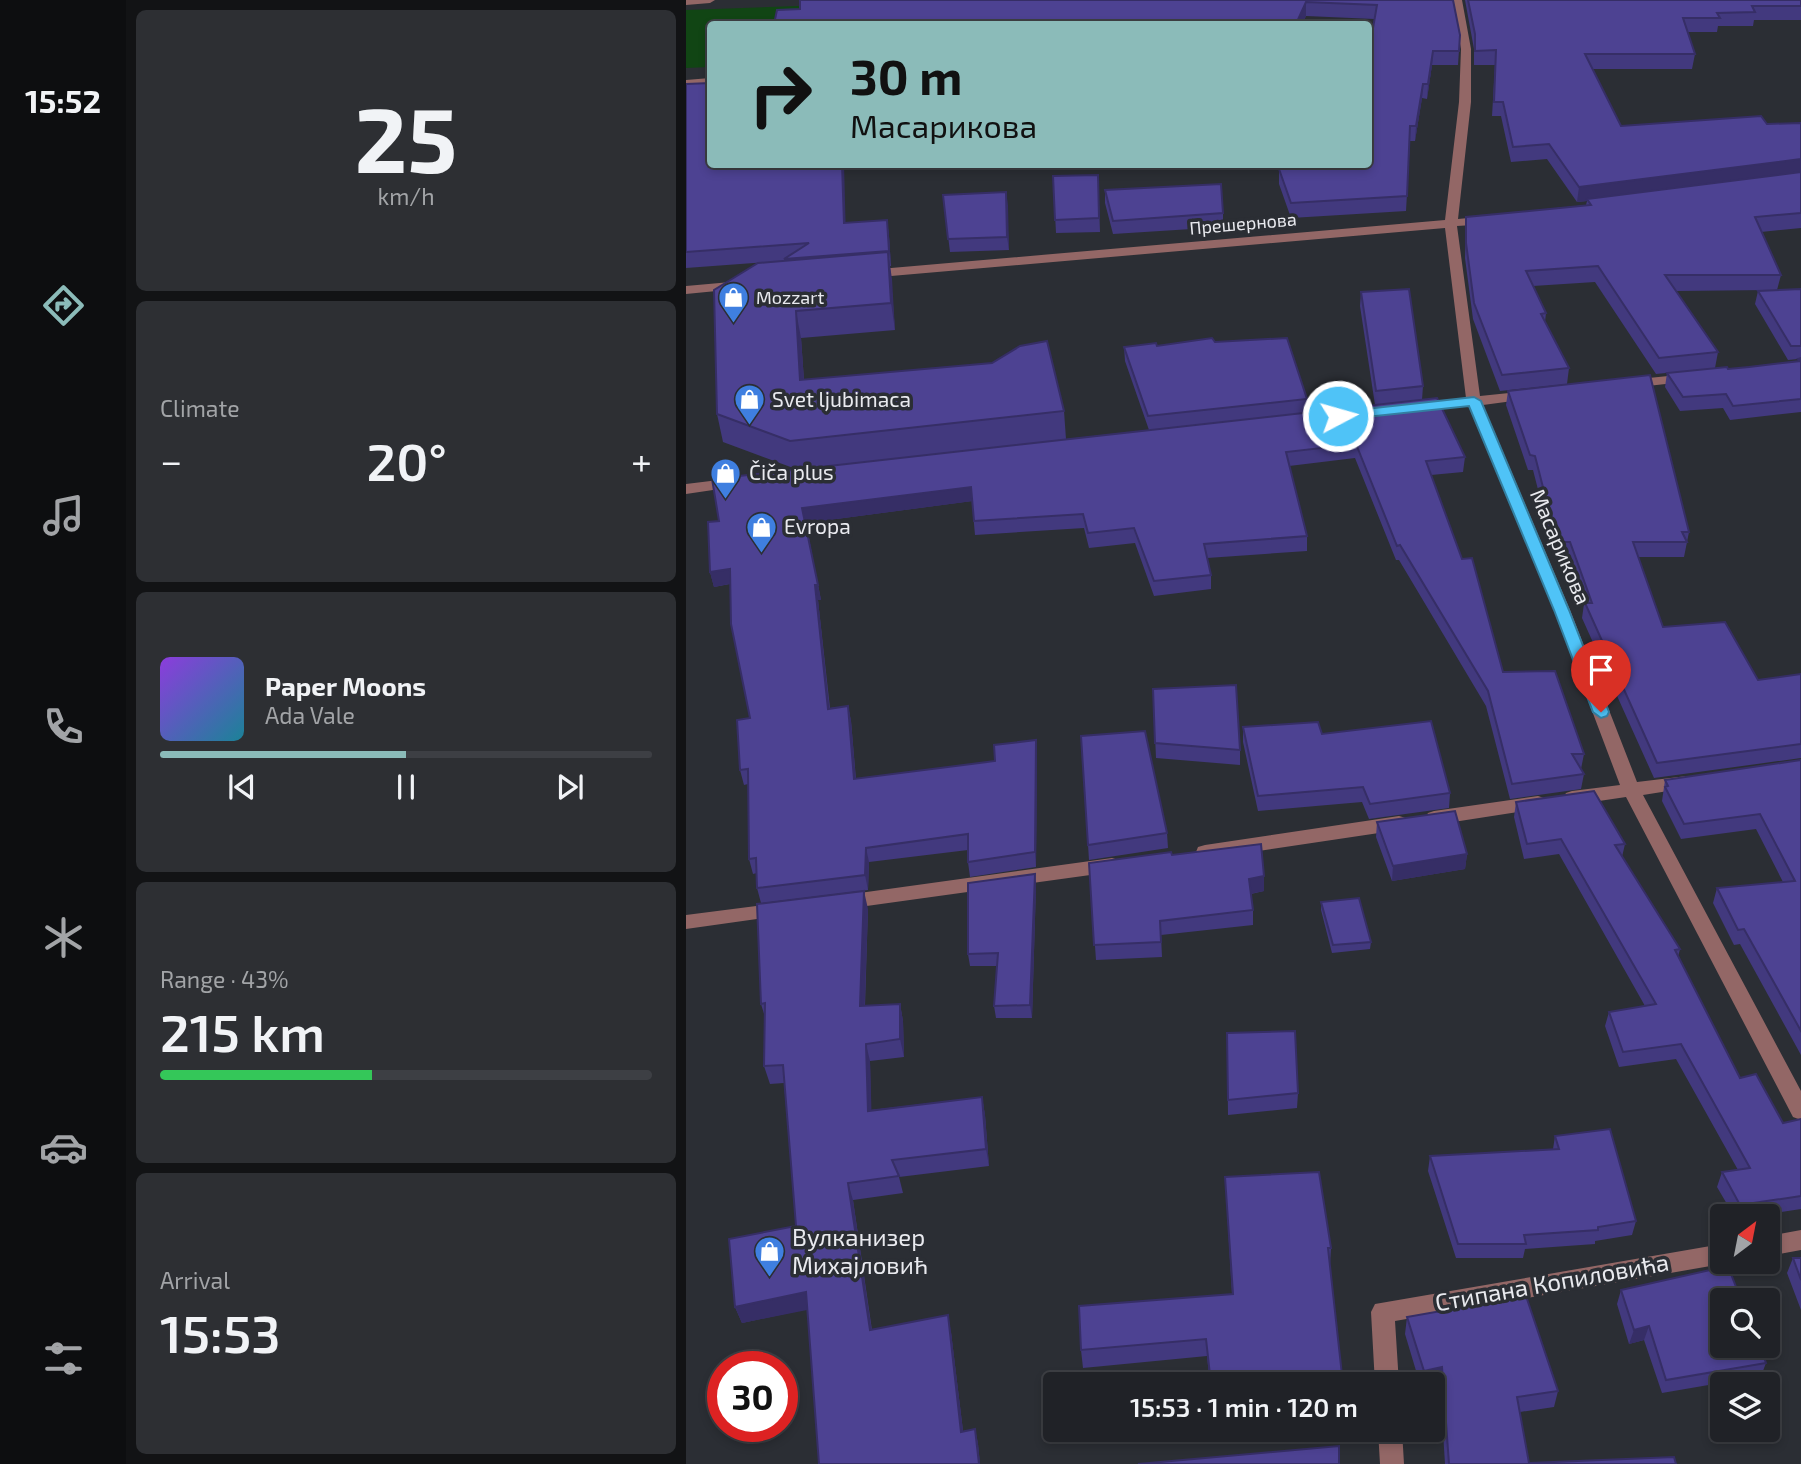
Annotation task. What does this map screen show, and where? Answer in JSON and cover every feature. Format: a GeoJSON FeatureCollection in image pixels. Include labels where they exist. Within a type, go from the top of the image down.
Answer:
{"type":"FeatureCollection","features":[{"type":"Feature","properties":{"kind":"street"},"geometry":{"type":"LineString","coordinates":[[686,2],[710,0]]}},
{"type":"Feature","properties":{"kind":"street","name":"Масарикова"},"geometry":{"type":"LineString","coordinates":[[1457,0],[1466,49],[1465,102],[1451,225],[1474,401],[1562,610],[1631,789],[1801,1111]]}},
{"type":"Feature","properties":{"kind":"street"},"geometry":{"type":"LineString","coordinates":[[686,83],[707,81]]}},
{"type":"Feature","properties":{"kind":"street","name":"Прешернова"},"geometry":{"type":"LineString","coordinates":[[852,275],[1451,225],[1505,218]]}},
{"type":"Feature","properties":{"kind":"street"},"geometry":{"type":"LineString","coordinates":[[686,290],[755,284]]}},
{"type":"Feature","properties":{"kind":"street"},"geometry":{"type":"LineString","coordinates":[[1610,386],[1706,376]]}},
{"type":"Feature","properties":{"kind":"street"},"geometry":{"type":"LineString","coordinates":[[1405,409],[1542,394]]}},
{"type":"Feature","properties":{"kind":"street"},"geometry":{"type":"LineString","coordinates":[[686,489],[755,481]]}},
{"type":"Feature","properties":{"kind":"street"},"geometry":{"type":"LineString","coordinates":[[1182,855],[1709,778]]}},
{"type":"Feature","properties":{"kind":"street"},"geometry":{"type":"LineString","coordinates":[[832,904],[1128,863]]}},
{"type":"Feature","properties":{"kind":"street"},"geometry":{"type":"LineString","coordinates":[[686,922],[793,908]]}},
{"type":"Feature","properties":{"kind":"street"},"geometry":{"type":"LineString","coordinates":[[1780,1244],[1801,1240]]}},
{"type":"Feature","properties":{"kind":"street","name":"Стипана Копиловића"},"geometry":{"type":"LineString","coordinates":[[1386,1372],[1383,1312],[1710,1256]]}},
{"type":"Feature","properties":{"kind":"street"},"geometry":{"type":"LineString","coordinates":[[1391,1442],[1392,1464]]}},
{"type":"Feature","properties":{"kind":"green space"},"geometry":{"type":"Polygon","coordinates":[[[971,0],[1016,21],[707,21],[707,67],[686,68],[686,10],[971,0]]]}},
{"type":"Feature","properties":{"kind":"building"},"geometry":{"type":"Polygon","coordinates":[[[800,0],[1453,0],[1460,35],[1459,51],[1433,51],[1428,84],[1423,84],[1416,126],[1410,126],[1407,196],[1291,203],[1279,169],[1372,168],[1372,34],[1377,5],[1306,2],[1297,21],[775,21],[777,10],[800,9],[800,0]]]}},
{"type":"Feature","properties":{"kind":"building"},"geometry":{"type":"Polygon","coordinates":[[[1468,0],[1801,0],[1801,6],[1752,6],[1755,12],[1717,13],[1720,18],[1683,18],[1695,54],[1585,54],[1621,126],[1761,116],[1767,124],[1801,123],[1801,159],[1579,187],[1549,144],[1513,147],[1503,102],[1494,102],[1496,50],[1475,51],[1475,34],[1468,0]]]}},
{"type":"Feature","properties":{"kind":"building"},"geometry":{"type":"Polygon","coordinates":[[[707,83],[707,168],[842,168],[844,223],[887,220],[889,251],[784,259],[809,243],[686,252],[686,84],[707,83]]]}},
{"type":"Feature","properties":{"kind":"building"},"geometry":{"type":"Polygon","coordinates":[[[1801,172],[1801,213],[1755,217],[1781,275],[1665,275],[1718,352],[1659,358],[1598,266],[1526,271],[1546,313],[1541,314],[1569,368],[1502,375],[1474,303],[1466,243],[1466,217],[1591,205],[1587,199],[1801,172]]]}},
{"type":"Feature","properties":{"kind":"building"},"geometry":{"type":"Polygon","coordinates":[[[1098,175],[1099,218],[1055,220],[1053,176],[1098,175]]]}},
{"type":"Feature","properties":{"kind":"building"},"geometry":{"type":"Polygon","coordinates":[[[1221,184],[1223,213],[1113,221],[1105,190],[1221,184]]]}},
{"type":"Feature","properties":{"kind":"building"},"geometry":{"type":"Polygon","coordinates":[[[1006,192],[1007,237],[948,239],[943,195],[1006,192]]]}},
{"type":"Feature","properties":{"kind":"building"},"geometry":{"type":"Polygon","coordinates":[[[888,252],[891,303],[796,311],[800,380],[992,363],[1020,346],[1047,341],[1064,411],[790,441],[717,414],[714,290],[758,263],[888,252]]]}},
{"type":"Feature","properties":{"kind":"building"},"geometry":{"type":"Polygon","coordinates":[[[1409,289],[1423,386],[1376,391],[1361,292],[1409,289]]]}},
{"type":"Feature","properties":{"kind":"building"},"geometry":{"type":"Polygon","coordinates":[[[1801,289],[1801,346],[1791,346],[1758,291],[1801,289]]]}},
{"type":"Feature","properties":{"kind":"building"},"geometry":{"type":"Polygon","coordinates":[[[1212,338],[1215,342],[1287,338],[1307,399],[1148,416],[1124,347],[1156,343],[1157,346],[1212,338]]]}},
{"type":"Feature","properties":{"kind":"building"},"geometry":{"type":"Polygon","coordinates":[[[1801,358],[1801,399],[1733,406],[1726,394],[1683,397],[1667,373],[1749,367],[1800,361],[1798,359],[1801,358]]]}},
{"type":"Feature","properties":{"kind":"building"},"geometry":{"type":"Polygon","coordinates":[[[1650,375],[1689,532],[1682,532],[1687,542],[1633,542],[1663,627],[1725,622],[1758,680],[1801,674],[1801,744],[1657,763],[1585,603],[1592,603],[1570,542],[1557,542],[1535,456],[1530,455],[1508,391],[1650,375]]]}},
{"type":"Feature","properties":{"kind":"building"},"geometry":{"type":"Polygon","coordinates":[[[1437,398],[1465,457],[1426,461],[1462,559],[1472,558],[1503,672],[1555,671],[1584,754],[1572,754],[1584,774],[1512,784],[1488,691],[1400,545],[1397,546],[1356,444],[1286,452],[1307,536],[1204,544],[1211,575],[1154,581],[1134,528],[1088,533],[1083,514],[974,521],[971,487],[802,508],[818,585],[815,585],[828,709],[848,706],[854,779],[995,761],[994,745],[1036,740],[1035,852],[968,862],[968,834],[866,848],[865,875],[757,888],[756,858],[749,859],[748,769],[740,770],[737,720],[750,718],[731,624],[730,569],[710,572],[708,522],[719,521],[712,479],[1437,398]]]}},
{"type":"Feature","properties":{"kind":"building"},"geometry":{"type":"Polygon","coordinates":[[[1236,685],[1240,750],[1155,743],[1153,689],[1236,685]]]}},
{"type":"Feature","properties":{"kind":"building"},"geometry":{"type":"Polygon","coordinates":[[[1431,721],[1450,793],[1370,804],[1363,787],[1258,796],[1243,727],[1318,722],[1322,734],[1431,721]]]}},
{"type":"Feature","properties":{"kind":"building"},"geometry":{"type":"Polygon","coordinates":[[[1145,731],[1167,833],[1088,845],[1081,736],[1145,731]]]}},
{"type":"Feature","properties":{"kind":"building"},"geometry":{"type":"Polygon","coordinates":[[[1801,760],[1801,1031],[1744,929],[1738,930],[1717,888],[1795,881],[1760,814],[1684,824],[1665,787],[1668,786],[1665,780],[1801,760]]]}},
{"type":"Feature","properties":{"kind":"building"},"geometry":{"type":"Polygon","coordinates":[[[1594,791],[1625,844],[1615,845],[1680,949],[1675,950],[1740,1078],[1756,1074],[1783,1123],[1801,1119],[1801,1196],[1739,1204],[1722,1172],[1750,1168],[1681,1044],[1623,1052],[1609,1012],[1656,1004],[1561,839],[1527,844],[1516,802],[1594,791]]]}},
{"type":"Feature","properties":{"kind":"building"},"geometry":{"type":"Polygon","coordinates":[[[1455,811],[1467,854],[1393,866],[1377,822],[1455,811]]]}},
{"type":"Feature","properties":{"kind":"building"},"geometry":{"type":"Polygon","coordinates":[[[1261,844],[1264,876],[1249,879],[1253,910],[1160,921],[1161,942],[1094,945],[1089,863],[1261,844]]]}},
{"type":"Feature","properties":{"kind":"building"},"geometry":{"type":"Polygon","coordinates":[[[1035,874],[1030,1005],[994,1006],[998,953],[968,954],[968,883],[1035,874]]]}},
{"type":"Feature","properties":{"kind":"building"},"geometry":{"type":"Polygon","coordinates":[[[864,891],[860,1006],[900,1004],[900,1039],[866,1044],[868,1111],[982,1097],[986,1149],[892,1160],[899,1176],[848,1183],[870,1330],[948,1315],[961,1432],[975,1429],[979,1464],[819,1464],[806,1292],[735,1307],[729,1239],[796,1226],[783,1065],[764,1066],[765,1003],[761,1004],[757,904],[864,891]]]}},
{"type":"Feature","properties":{"kind":"building"},"geometry":{"type":"Polygon","coordinates":[[[1359,898],[1371,942],[1333,945],[1321,902],[1359,898]]]}},
{"type":"Feature","properties":{"kind":"building"},"geometry":{"type":"Polygon","coordinates":[[[1295,1031],[1298,1093],[1228,1100],[1227,1033],[1295,1031]]]}},
{"type":"Feature","properties":{"kind":"building"},"geometry":{"type":"Polygon","coordinates":[[[1610,1129],[1636,1221],[1598,1227],[1598,1230],[1524,1235],[1526,1244],[1458,1244],[1430,1156],[1559,1149],[1555,1136],[1610,1129]]]}},
{"type":"Feature","properties":{"kind":"building"},"geometry":{"type":"Polygon","coordinates":[[[1319,1172],[1331,1248],[1328,1248],[1342,1372],[1210,1372],[1206,1339],[1081,1350],[1079,1306],[1233,1294],[1225,1177],[1319,1172]]]}},
{"type":"Feature","properties":{"kind":"building"},"geometry":{"type":"Polygon","coordinates":[[[1793,1258],[1801,1258],[1801,1280],[1793,1258]]]}},
{"type":"Feature","properties":{"kind":"building"},"geometry":{"type":"Polygon","coordinates":[[[1710,1270],[1710,1274],[1731,1274],[1736,1288],[1710,1288],[1710,1358],[1764,1358],[1766,1363],[1666,1380],[1649,1326],[1634,1330],[1621,1290],[1710,1270]]]}},
{"type":"Feature","properties":{"kind":"building"},"geometry":{"type":"Polygon","coordinates":[[[1526,1296],[1558,1391],[1517,1397],[1529,1463],[1674,1457],[1676,1464],[1449,1464],[1445,1372],[1442,1372],[1442,1367],[1424,1371],[1407,1317],[1526,1296]]]}},
{"type":"Feature","properties":{"kind":"building"},"geometry":{"type":"Polygon","coordinates":[[[1339,1446],[1339,1464],[1138,1464],[1339,1446]]]}},
{"type":"Feature","properties":{"kind":"place","name":"Mozzart"},"geometry":{"type":"Point","coordinates":[733,325]}},
{"type":"Feature","properties":{"kind":"place","name":"Svet ljubimaca"},"geometry":{"type":"Point","coordinates":[749,427]}},
{"type":"Feature","properties":{"kind":"place","name":"Čiča plus"},"geometry":{"type":"Point","coordinates":[726,500]}},
{"type":"Feature","properties":{"kind":"place","name":"Evropa"},"geometry":{"type":"Point","coordinates":[761,554]}},
{"type":"Feature","properties":{"kind":"place","name":"Вулканизер Михајловић"},"geometry":{"type":"Point","coordinates":[769,1279]}},
{"type":"Feature","properties":{"kind":"route"},"geometry":{"type":"LineString","coordinates":[[1338,416],[1474,401],[1562,610],[1601,712]]}}]}
